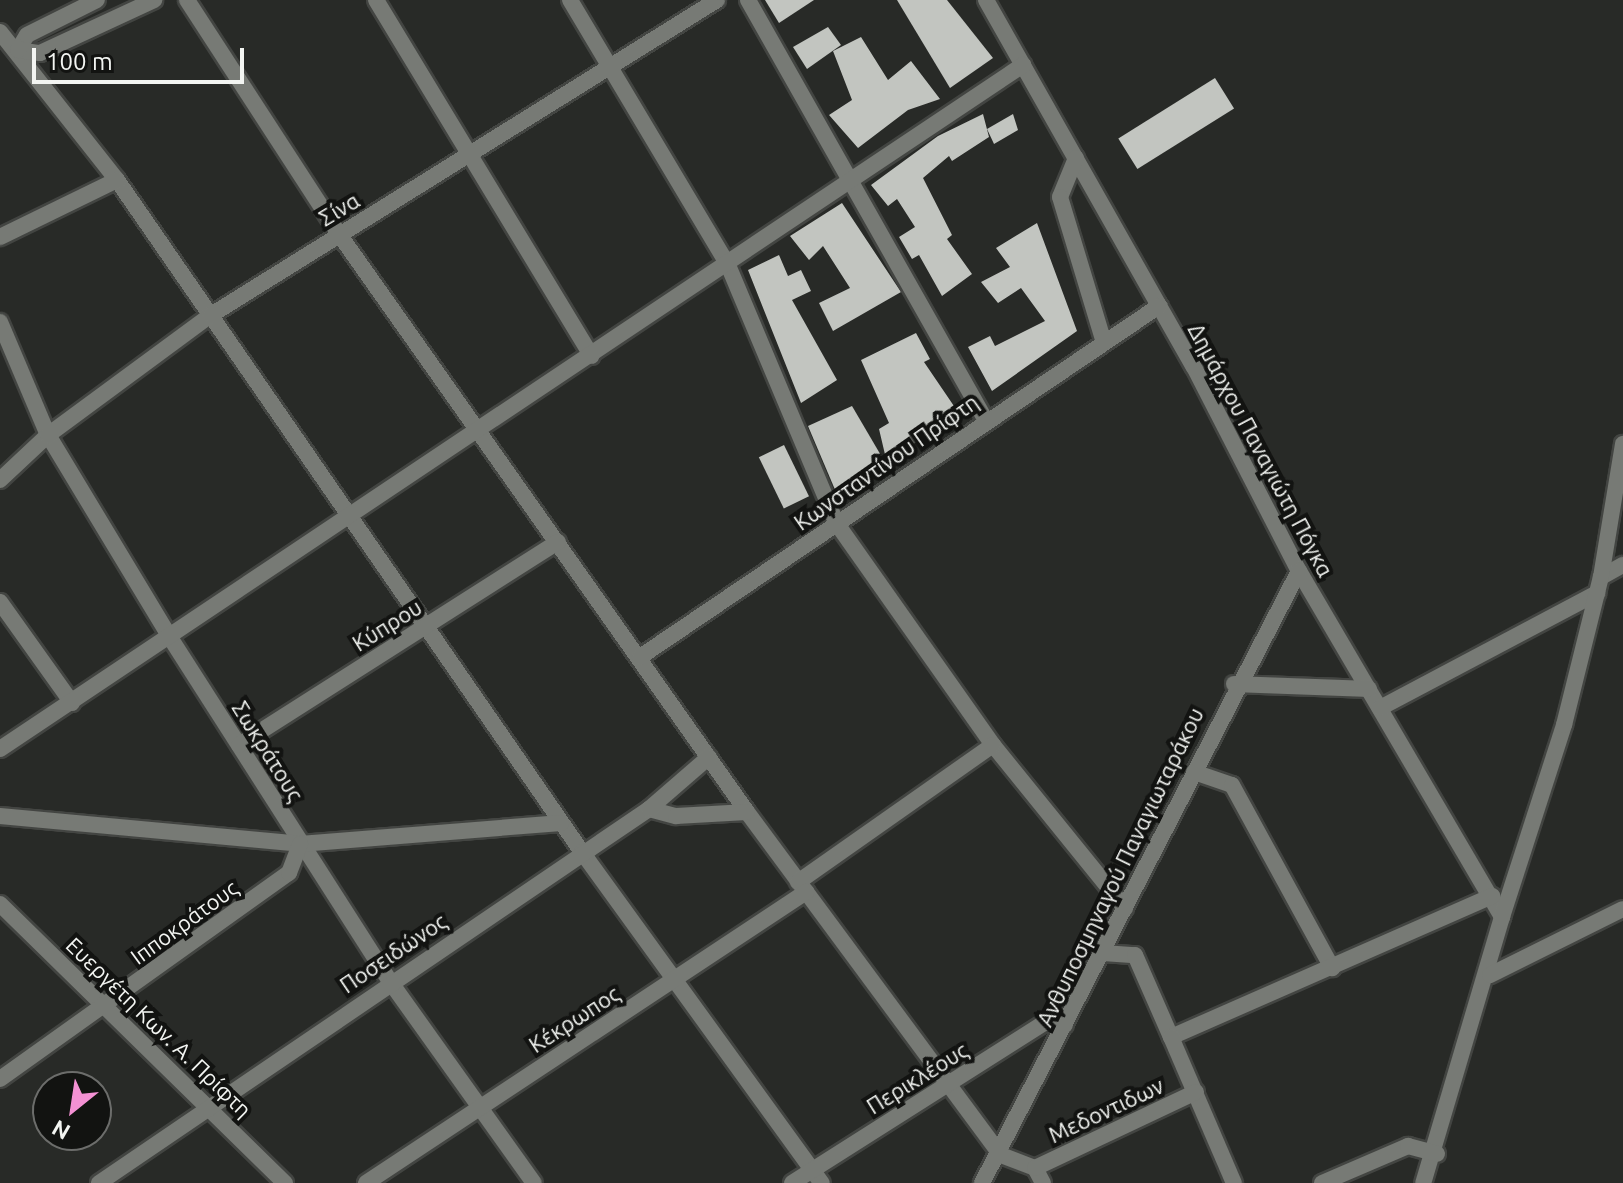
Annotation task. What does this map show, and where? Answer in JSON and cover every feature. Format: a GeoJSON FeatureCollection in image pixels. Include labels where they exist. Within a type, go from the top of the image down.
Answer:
{"type":"FeatureCollection","features":[{"type":"Feature","properties":{"kind":"street"},"geometry":{"type":"LineString","coordinates":[[18,50],[27,35],[97,0]]}},
{"type":"Feature","properties":{"kind":"street"},"geometry":{"type":"LineString","coordinates":[[0,57],[18,50],[40,53],[154,0]]}},
{"type":"Feature","properties":{"kind":"street"},"geometry":{"type":"LineString","coordinates":[[187,0],[339,234],[747,812],[1001,1155],[1039,1176]]}},
{"type":"Feature","properties":{"kind":"street"},"geometry":{"type":"LineString","coordinates":[[376,0],[473,154],[592,356]]}},
{"type":"Feature","properties":{"kind":"street"},"geometry":{"type":"LineString","coordinates":[[570,0],[615,69],[728,265],[837,524],[993,745],[1125,908]]}},
{"type":"Feature","properties":{"kind":"street","name":"Σίνα"},"geometry":{"type":"LineString","coordinates":[[0,480],[48,435],[211,315],[339,234],[615,69],[717,0]]}},
{"type":"Feature","properties":{"kind":"street"},"geometry":{"type":"LineString","coordinates":[[748,0],[985,419]]}},
{"type":"Feature","properties":{"kind":"street","name":"Δημάρχου Παναγιώτη Πόγκα"},"geometry":{"type":"LineString","coordinates":[[986,0],[1159,306],[1299,571],[1502,917]]}},
{"type":"Feature","properties":{"kind":"street"},"geometry":{"type":"LineString","coordinates":[[0,32],[18,50],[117,180],[561,823],[822,1183]]}},
{"type":"Feature","properties":{"kind":"street"},"geometry":{"type":"LineString","coordinates":[[0,749],[171,639],[1023,65]]}},
{"type":"Feature","properties":{"kind":"street"},"geometry":{"type":"LineString","coordinates":[[1076,158],[1060,197],[1103,339]]}},
{"type":"Feature","properties":{"kind":"street"},"geometry":{"type":"LineString","coordinates":[[0,237],[117,180]]}},
{"type":"Feature","properties":{"kind":"street","name":"Κωνσταντίνου Πρίφτη"},"geometry":{"type":"LineString","coordinates":[[640,657],[1103,339],[1159,306]]}},
{"type":"Feature","properties":{"kind":"street","name":"Σωκράτους"},"geometry":{"type":"LineString","coordinates":[[0,322],[48,435],[171,639],[389,980],[534,1183]]}},
{"type":"Feature","properties":{"kind":"street"},"geometry":{"type":"LineString","coordinates":[[1423,1183],[1437,1154],[1490,975],[1502,917],[1513,899],[1599,585],[1623,444]]}},
{"type":"Feature","properties":{"kind":"street","name":"Κύπρου"},"geometry":{"type":"LineString","coordinates":[[239,745],[558,542]]}},
{"type":"Feature","properties":{"kind":"street"},"geometry":{"type":"LineString","coordinates":[[1380,708],[1599,585],[1623,565]]}},
{"type":"Feature","properties":{"kind":"street","name":"Ανθυποσμηναγού Παναγιωταράκου"},"geometry":{"type":"LineString","coordinates":[[982,1183],[1001,1155],[1194,772],[1234,684],[1299,571]]}},
{"type":"Feature","properties":{"kind":"street"},"geometry":{"type":"LineString","coordinates":[[0,602],[72,703]]}},
{"type":"Feature","properties":{"kind":"street"},"geometry":{"type":"LineString","coordinates":[[1234,684],[1369,689]]}},
{"type":"Feature","properties":{"kind":"street","name":"Κέκρωπος"},"geometry":{"type":"LineString","coordinates":[[366,1183],[677,979],[993,745]]}},
{"type":"Feature","properties":{"kind":"street","name":"Ποσειδώνος"},"geometry":{"type":"LineString","coordinates":[[99,1183],[389,980],[649,809],[709,757]]}},
{"type":"Feature","properties":{"kind":"street"},"geometry":{"type":"LineString","coordinates":[[1194,772],[1232,785],[1332,968]]}},
{"type":"Feature","properties":{"kind":"street"},"geometry":{"type":"LineString","coordinates":[[649,809],[676,816],[747,812]]}},
{"type":"Feature","properties":{"kind":"street"},"geometry":{"type":"LineString","coordinates":[[0,816],[300,844],[561,823]]}},
{"type":"Feature","properties":{"kind":"street","name":"Ιπποκράτους"},"geometry":{"type":"LineString","coordinates":[[0,1079],[289,873],[300,844]]}},
{"type":"Feature","properties":{"kind":"street"},"geometry":{"type":"LineString","coordinates":[[1171,1037],[1492,896]]}},
{"type":"Feature","properties":{"kind":"street","name":"Ευεργέτη Κων. Α. Πρίφτη"},"geometry":{"type":"LineString","coordinates":[[0,904],[212,1106],[285,1183]]}},
{"type":"Feature","properties":{"kind":"street"},"geometry":{"type":"LineString","coordinates":[[1490,975],[1623,909]]}},
{"type":"Feature","properties":{"kind":"street"},"geometry":{"type":"LineString","coordinates":[[1103,953],[1135,955],[1234,1183]]}},
{"type":"Feature","properties":{"kind":"street","name":"Περικλέους"},"geometry":{"type":"LineString","coordinates":[[792,1183],[1050,1019],[1065,1025]]}},
{"type":"Feature","properties":{"kind":"street","name":"Μεδοντιδων"},"geometry":{"type":"LineString","coordinates":[[1039,1176],[1196,1092]]}},
{"type":"Feature","properties":{"kind":"street"},"geometry":{"type":"LineString","coordinates":[[1322,1183],[1408,1146],[1437,1154]]}},
{"type":"Feature","properties":{"kind":"building"},"geometry":{"type":"Polygon","coordinates":[[[765,0],[814,0],[779,23],[765,0]]]}},
{"type":"Feature","properties":{"kind":"building"},"geometry":{"type":"Polygon","coordinates":[[[897,0],[947,0],[993,58],[950,88],[897,0]]]}},
{"type":"Feature","properties":{"kind":"building"},"geometry":{"type":"Polygon","coordinates":[[[828,27],[841,45],[807,69],[793,47],[828,27]]]}},
{"type":"Feature","properties":{"kind":"building"},"geometry":{"type":"Polygon","coordinates":[[[861,37],[888,80],[911,61],[940,99],[908,110],[858,148],[829,115],[852,100],[833,51],[861,37]]]}},
{"type":"Feature","properties":{"kind":"building"},"geometry":{"type":"Polygon","coordinates":[[[1215,78],[1234,109],[1137,169],[1118,138],[1215,78]]]}},
{"type":"Feature","properties":{"kind":"building"},"geometry":{"type":"Polygon","coordinates":[[[983,114],[989,137],[952,161],[949,156],[923,178],[952,235],[947,239],[972,274],[942,296],[919,255],[912,259],[899,237],[915,227],[897,199],[888,206],[871,185],[938,136],[983,114]]]}},
{"type":"Feature","properties":{"kind":"building"},"geometry":{"type":"Polygon","coordinates":[[[1013,114],[1018,130],[994,144],[987,129],[1013,114]]]}},
{"type":"Feature","properties":{"kind":"building"},"geometry":{"type":"Polygon","coordinates":[[[842,203],[901,292],[833,331],[819,303],[850,288],[823,246],[809,260],[790,236],[842,203]]]}},
{"type":"Feature","properties":{"kind":"building"},"geometry":{"type":"Polygon","coordinates":[[[1037,223],[1077,331],[992,391],[968,347],[990,336],[995,346],[1045,321],[1021,288],[998,303],[981,282],[1010,267],[996,248],[1037,223]]]}},
{"type":"Feature","properties":{"kind":"building"},"geometry":{"type":"Polygon","coordinates":[[[779,255],[788,276],[801,270],[811,291],[792,300],[837,380],[801,403],[748,270],[779,255]]]}},
{"type":"Feature","properties":{"kind":"building"},"geometry":{"type":"Polygon","coordinates":[[[916,333],[930,359],[924,362],[958,412],[887,463],[879,429],[889,423],[861,360],[916,333]]]}},
{"type":"Feature","properties":{"kind":"building"},"geometry":{"type":"Polygon","coordinates":[[[852,406],[886,464],[836,492],[808,426],[852,406]]]}},
{"type":"Feature","properties":{"kind":"building"},"geometry":{"type":"Polygon","coordinates":[[[784,445],[809,496],[784,509],[759,457],[784,445]]]}}]}
